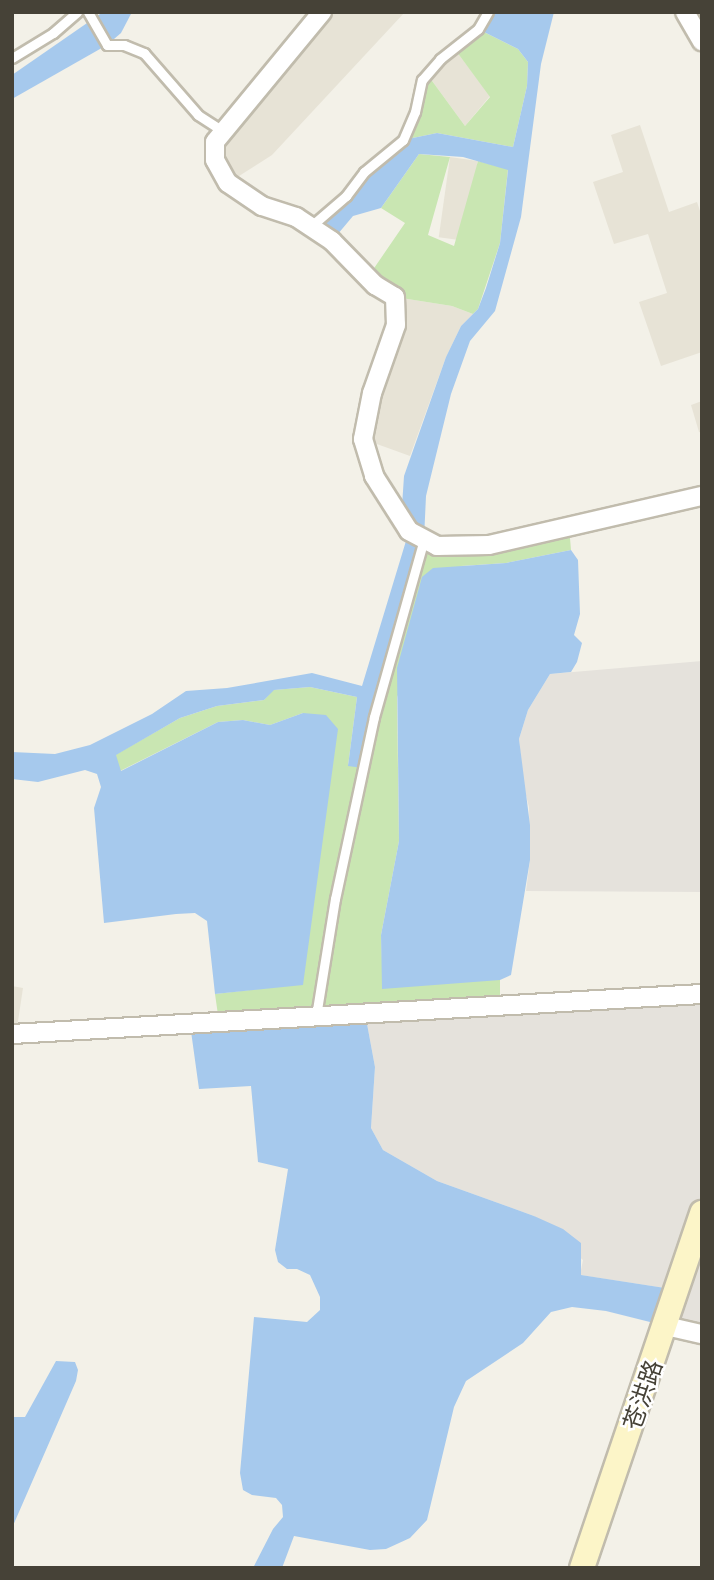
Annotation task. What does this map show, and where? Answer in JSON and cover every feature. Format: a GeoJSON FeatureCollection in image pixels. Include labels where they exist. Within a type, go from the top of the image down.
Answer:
{"type":"FeatureCollection","features":[{"type":"Feature","properties":{"kind":"main road"},"geometry":{"type":"LineString","coordinates":[[584,1568],[702,1213]]}},
{"type":"Feature","properties":{"kind":"main road","name":"苍洪路"},"geometry":{"type":"LineString","coordinates":[[584,1568],[702,1222]]}},
{"type":"Feature","properties":{"kind":"street"},"geometry":{"type":"LineString","coordinates":[[322,12],[215,142],[215,160],[228,183],[262,205],[296,217],[332,241],[375,285],[396,297],[396,325],[372,393],[363,439],[374,476],[409,531],[437,546],[489,545],[702,496]]}},
{"type":"Feature","properties":{"kind":"street"},"geometry":{"type":"LineString","coordinates":[[685,12],[702,41]]}},
{"type":"Feature","properties":{"kind":"street"},"geometry":{"type":"LineString","coordinates":[[12,1034],[702,994]]}},
{"type":"Feature","properties":{"kind":"street"},"geometry":{"type":"LineString","coordinates":[[666,1326],[702,1334]]}},
{"type":"Feature","properties":{"kind":"lane"},"geometry":{"type":"LineString","coordinates":[[12,58],[53,33],[77,12]]}},
{"type":"Feature","properties":{"kind":"lane"},"geometry":{"type":"LineString","coordinates":[[88,12],[107,45],[124,45],[144,53],[198,115],[223,131]]}},
{"type":"Feature","properties":{"kind":"lane"},"geometry":{"type":"LineString","coordinates":[[310,227],[346,196],[364,172],[403,140],[415,112],[422,79],[440,59],[478,29],[488,12]]}},
{"type":"Feature","properties":{"kind":"lane"},"geometry":{"type":"LineString","coordinates":[[316,1016],[335,899],[373,717],[424,539]]}},
{"type":"Feature","properties":{"kind":"shaded area"},"geometry":{"type":"Polygon","coordinates":[[[322,12],[405,12],[272,155],[228,183],[215,142],[322,12]]]}},
{"type":"Feature","properties":{"kind":"shaded area"},"geometry":{"type":"Polygon","coordinates":[[[454,48],[490,96],[465,126],[427,74],[454,48]]]}},
{"type":"Feature","properties":{"kind":"shaded area"},"geometry":{"type":"Polygon","coordinates":[[[640,125],[669,212],[697,202],[702,217],[702,352],[661,366],[639,302],[667,293],[648,234],[614,244],[593,182],[623,172],[611,135],[640,125]]]}},
{"type":"Feature","properties":{"kind":"shaded area"},"geometry":{"type":"Polygon","coordinates":[[[450,157],[478,161],[466,241],[439,237],[450,157]]]}},
{"type":"Feature","properties":{"kind":"shaded area"},"geometry":{"type":"Polygon","coordinates":[[[395,297],[452,306],[473,314],[461,326],[446,357],[410,456],[363,439],[395,297]]]}},
{"type":"Feature","properties":{"kind":"shaded area"},"geometry":{"type":"Polygon","coordinates":[[[702,401],[702,433],[699,432],[691,405],[702,401]]]}},
{"type":"Feature","properties":{"kind":"shaded area"},"geometry":{"type":"Polygon","coordinates":[[[702,661],[702,892],[526,891],[530,860],[529,807],[523,784],[519,739],[528,710],[550,674],[702,661]]]}},
{"type":"Feature","properties":{"kind":"shaded area"},"geometry":{"type":"Polygon","coordinates":[[[12,986],[23,988],[12,1061],[12,986]]]}},
{"type":"Feature","properties":{"kind":"shaded area"},"geometry":{"type":"Polygon","coordinates":[[[702,994],[702,1334],[666,1326],[678,1290],[580,1275],[583,1260],[534,1216],[437,1181],[383,1150],[371,1128],[375,1067],[365,1013],[702,994]]]}},
{"type":"Feature","properties":{"kind":"green space"},"geometry":{"type":"Polygon","coordinates":[[[478,29],[518,49],[528,62],[527,86],[513,147],[437,133],[403,140],[427,74],[465,126],[490,97],[454,48],[478,29]]]}},
{"type":"Feature","properties":{"kind":"green space"},"geometry":{"type":"Polygon","coordinates":[[[419,154],[450,157],[428,235],[454,246],[478,161],[508,169],[500,243],[478,309],[473,314],[452,306],[395,297],[368,277],[405,223],[381,208],[419,154]]]}},
{"type":"Feature","properties":{"kind":"green space"},"geometry":{"type":"Polygon","coordinates":[[[569,526],[571,550],[506,563],[461,566],[397,697],[399,841],[381,935],[383,988],[500,979],[500,1006],[219,1022],[215,994],[303,984],[303,713],[270,725],[243,720],[218,722],[120,771],[115,755],[180,718],[217,706],[264,700],[273,690],[310,687],[357,697],[348,766],[424,539],[437,546],[569,526]]]}},
{"type":"Feature","properties":{"kind":"water"},"geometry":{"type":"Polygon","coordinates":[[[103,12],[132,12],[121,33],[107,45],[12,99],[12,75],[103,12]]]}},
{"type":"Feature","properties":{"kind":"water"},"geometry":{"type":"Polygon","coordinates":[[[488,12],[554,12],[541,64],[521,217],[495,311],[470,341],[451,394],[426,496],[424,539],[363,768],[348,766],[357,697],[310,687],[274,690],[264,700],[217,706],[180,718],[116,755],[121,771],[218,722],[243,720],[270,725],[303,713],[326,715],[338,729],[303,985],[215,994],[207,921],[195,913],[104,923],[94,808],[101,787],[97,774],[85,770],[38,782],[12,779],[12,752],[55,754],[90,745],[152,714],[186,691],[227,688],[312,673],[362,686],[409,531],[402,506],[404,476],[446,357],[461,326],[478,309],[486,288],[500,243],[508,170],[463,157],[419,154],[381,208],[353,216],[332,241],[310,227],[364,172],[403,140],[437,133],[513,147],[527,86],[528,62],[518,49],[478,29],[488,12]]]}},
{"type":"Feature","properties":{"kind":"water"},"geometry":{"type":"Polygon","coordinates":[[[571,550],[578,560],[580,614],[574,635],[582,643],[577,662],[571,672],[550,674],[528,710],[519,739],[530,825],[530,860],[511,975],[500,980],[382,989],[381,935],[399,841],[397,668],[422,577],[433,568],[506,563],[571,550]]]}},
{"type":"Feature","properties":{"kind":"water"},"geometry":{"type":"Polygon","coordinates":[[[365,1013],[375,1067],[371,1128],[383,1150],[437,1181],[563,1229],[581,1243],[581,1275],[678,1290],[666,1326],[606,1311],[572,1307],[551,1312],[523,1343],[466,1381],[454,1407],[427,1520],[410,1538],[386,1549],[370,1550],[294,1536],[282,1568],[253,1568],[273,1529],[283,1517],[282,1505],[276,1498],[252,1495],[243,1490],[240,1473],[254,1317],[307,1322],[320,1310],[320,1297],[310,1275],[297,1269],[287,1269],[278,1262],[275,1250],[288,1169],[258,1162],[251,1086],[199,1089],[190,1024],[365,1013]]]}},
{"type":"Feature","properties":{"kind":"water"},"geometry":{"type":"Polygon","coordinates":[[[56,1361],[75,1362],[78,1370],[76,1381],[12,1528],[12,1417],[25,1417],[56,1361]]]}}]}
